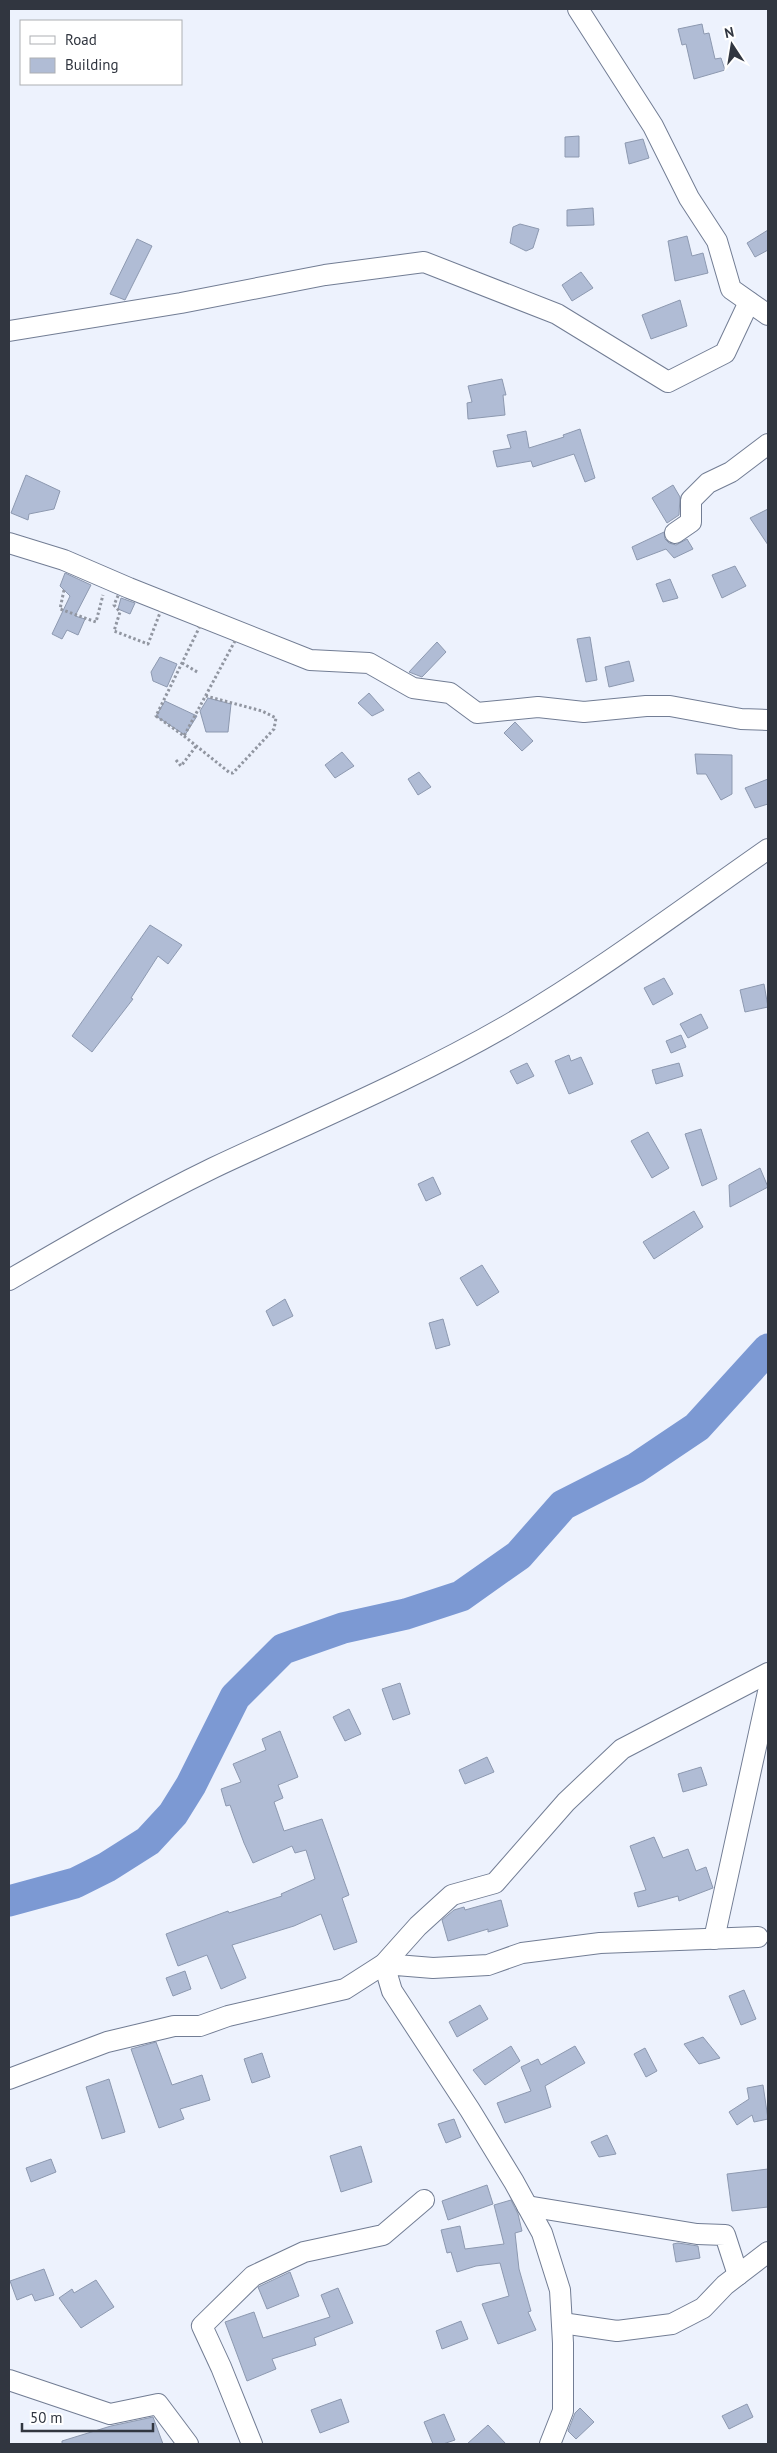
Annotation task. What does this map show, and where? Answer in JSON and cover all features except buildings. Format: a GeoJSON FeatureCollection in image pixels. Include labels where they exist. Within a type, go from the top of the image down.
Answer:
{"type":"FeatureCollection","features":[{"type":"Feature","properties":{"kind":"street"},"geometry":{"type":"LineString","coordinates":[[578,9],[653,126],[689,198],[717,242],[731,289],[768,315]]}},
{"type":"Feature","properties":{"kind":"street"},"geometry":{"type":"LineString","coordinates":[[9,331],[181,304],[325,275],[424,262],[557,314],[668,382],[725,353],[749,302]]}},
{"type":"Feature","properties":{"kind":"street"},"geometry":{"type":"LineString","coordinates":[[675,533],[691,522],[691,500],[708,483],[731,472],[768,444]]}},
{"type":"Feature","properties":{"kind":"street"},"geometry":{"type":"LineString","coordinates":[[9,542],[64,560],[122,586],[310,660],[369,663],[413,688],[450,693],[477,713],[538,707],[584,712],[662,706],[741,719],[768,720]]}},
{"type":"Feature","properties":{"kind":"street"},"geometry":{"type":"LineString","coordinates":[[9,1280],[98,1227],[212,1169],[402,1079],[505,1026],[580,980],[768,849]]}},
{"type":"Feature","properties":{"kind":"street"},"geometry":{"type":"LineString","coordinates":[[9,2080],[107,2042],[174,2026],[200,2026],[228,2016],[345,1989],[384,1964],[418,1926],[452,1895],[496,1883],[566,1802],[622,1749],[768,1673]]}},
{"type":"Feature","properties":{"kind":"street"},"geometry":{"type":"LineString","coordinates":[[714,1939],[768,1692]]}},
{"type":"Feature","properties":{"kind":"street"},"geometry":{"type":"LineString","coordinates":[[384,1964],[433,1968],[488,1965],[522,1953],[600,1943],[758,1937]]}},
{"type":"Feature","properties":{"kind":"street"},"geometry":{"type":"LineString","coordinates":[[384,1964],[392,1991],[470,2110],[542,2232],[560,2290],[562,2323],[563,2411],[550,2444]]}},
{"type":"Feature","properties":{"kind":"street"},"geometry":{"type":"LineString","coordinates":[[252,2444],[222,2367],[202,2326],[253,2276],[304,2252],[383,2235],[424,2200]]}},
{"type":"Feature","properties":{"kind":"street"},"geometry":{"type":"LineString","coordinates":[[527,2206],[679,2231],[725,2235],[738,2275]]}},
{"type":"Feature","properties":{"kind":"street"},"geometry":{"type":"LineString","coordinates":[[562,2323],[617,2331],[672,2324],[703,2308],[725,2285],[768,2252]]}},
{"type":"Feature","properties":{"kind":"street"},"geometry":{"type":"LineString","coordinates":[[9,2380],[110,2414],[158,2404],[188,2444]]}},
{"type":"Feature","properties":{"kind":"path"},"geometry":{"type":"LineString","coordinates":[[64,590],[60,608],[96,622],[105,585],[122,586],[163,605],[148,644],[114,631],[120,612],[114,605],[122,586]]}},
{"type":"Feature","properties":{"kind":"path"},"geometry":{"type":"LineString","coordinates":[[184,736],[236,639],[202,622],[156,716],[233,773],[274,729],[276,718],[262,711],[206,696]]}},
{"type":"Feature","properties":{"kind":"path"},"geometry":{"type":"LineString","coordinates":[[182,663],[199,673]]}},
{"type":"Feature","properties":{"kind":"path"},"geometry":{"type":"LineString","coordinates":[[176,760],[181,766],[184,764],[197,745]]}},
{"type":"Feature","properties":{"kind":"waterway"},"geometry":{"type":"LineString","coordinates":[[9,1901],[75,1883],[107,1867],[148,1841],[173,1814],[191,1785],[235,1697],[283,1649],[343,1628],[406,1614],[461,1596],[519,1555],[563,1505],[636,1468],[697,1427],[768,1349]]}}]}
